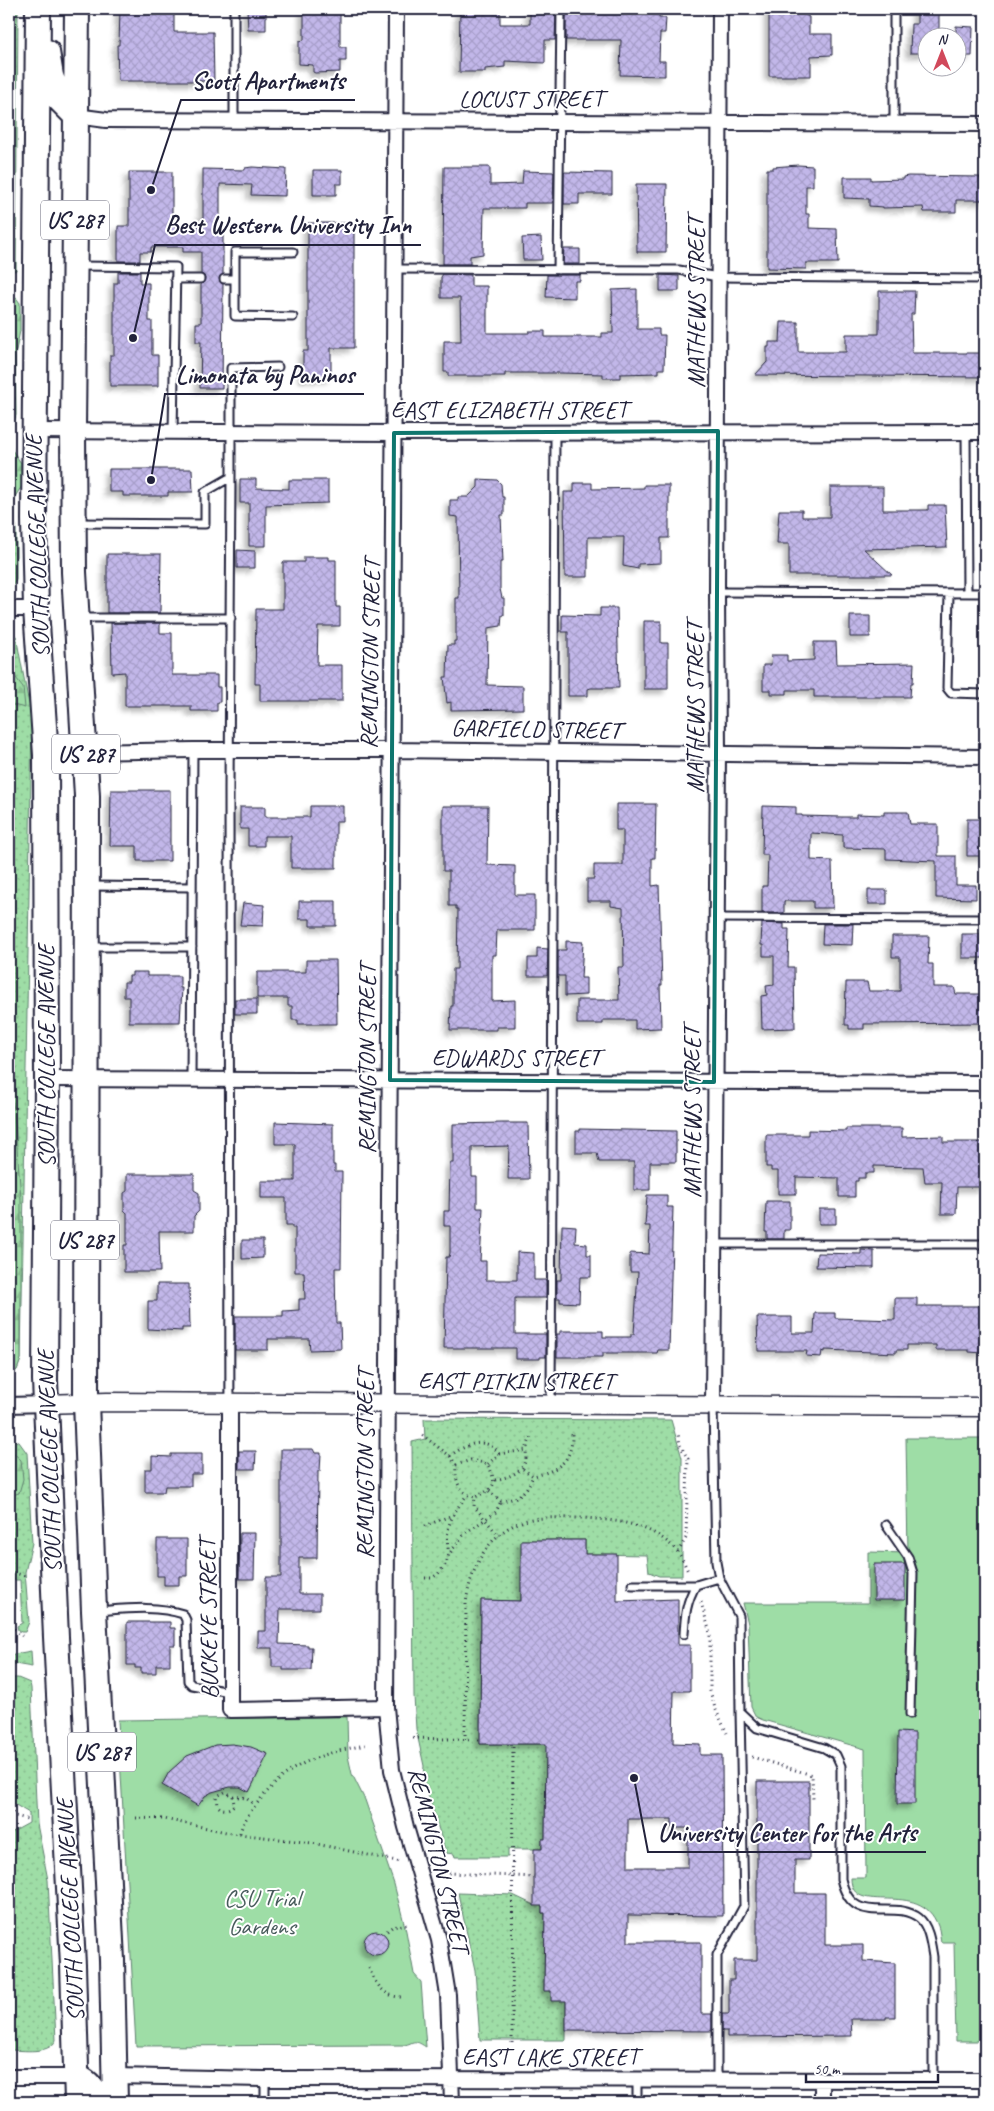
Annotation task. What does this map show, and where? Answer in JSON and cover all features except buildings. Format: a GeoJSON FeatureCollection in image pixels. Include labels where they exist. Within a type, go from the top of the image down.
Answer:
{"type":"FeatureCollection","features":[{"type":"Feature","properties":{"kind":"highway"},"geometry":{"type":"LineString","coordinates":[[38,9],[51,76],[59,99],[76,116]]}},
{"type":"Feature","properties":{"kind":"highway","name":"SOUTH COLLEGE AVENUE"},"geometry":{"type":"LineString","coordinates":[[38,9],[34,431],[36,609],[46,756],[46,1404],[73,1965],[77,2102]]}},
{"type":"Feature","properties":{"kind":"highway","name":"SOUTH COLLEGE AVENUE"},"geometry":{"type":"LineString","coordinates":[[77,9],[73,523],[86,752],[86,1402],[94,1611],[112,1960],[115,2102]]}},
{"type":"Feature","properties":{"kind":"highway"},"geometry":{"type":"LineString","coordinates":[[77,2077],[93,2089],[97,2102]]}},
{"type":"Feature","properties":{"kind":"street","name":"REMINGTON STREET"},"geometry":{"type":"LineString","coordinates":[[396,9],[386,1707],[392,1770],[406,1827],[439,1940],[448,1995],[452,2102]]}},
{"type":"Feature","properties":{"kind":"street","name":"MATHEWS STREET"},"geometry":{"type":"LineString","coordinates":[[713,1406],[718,754],[720,9]]}},
{"type":"Feature","properties":{"kind":"street","name":"LOCUST STREET"},"geometry":{"type":"LineString","coordinates":[[76,116],[106,120],[985,124]]}},
{"type":"Feature","properties":{"kind":"street","name":"EAST ELIZABETH STREET"},"geometry":{"type":"LineString","coordinates":[[34,431],[394,433],[985,432]]}},
{"type":"Feature","properties":{"kind":"street"},"geometry":{"type":"LineString","coordinates":[[9,609],[36,609]]}},
{"type":"Feature","properties":{"kind":"street","name":"GARFIELD STREET"},"geometry":{"type":"LineString","coordinates":[[86,752],[391,750],[985,757]]}},
{"type":"Feature","properties":{"kind":"street","name":"EDWARDS STREET"},"geometry":{"type":"LineString","coordinates":[[47,1078],[985,1083]]}},
{"type":"Feature","properties":{"kind":"street","name":"EAST PITKIN STREET"},"geometry":{"type":"LineString","coordinates":[[46,1404],[86,1402],[985,1407]]}},
{"type":"Feature","properties":{"kind":"street","name":"BUCKEYE STREET"},"geometry":{"type":"LineString","coordinates":[[230,1403],[230,1710],[386,1707]]}},
{"type":"Feature","properties":{"kind":"street"},"geometry":{"type":"LineString","coordinates":[[9,1406],[46,1404]]}},
{"type":"Feature","properties":{"kind":"street","name":"EAST LAKE STREET"},"geometry":{"type":"LineString","coordinates":[[115,2076],[985,2080]]}},
{"type":"Feature","properties":{"kind":"street"},"geometry":{"type":"LineString","coordinates":[[9,2078],[77,2077]]}},
{"type":"Feature","properties":{"kind":"street"},"geometry":{"type":"LineString","coordinates":[[822,2080],[822,2102]]}},
{"type":"Feature","properties":{"kind":"lane"},"geometry":{"type":"LineString","coordinates":[[234,9],[234,120]]}},
{"type":"Feature","properties":{"kind":"lane"},"geometry":{"type":"LineString","coordinates":[[558,270],[560,9]]}},
{"type":"Feature","properties":{"kind":"lane"},"geometry":{"type":"LineString","coordinates":[[894,9],[894,124]]}},
{"type":"Feature","properties":{"kind":"lane"},"geometry":{"type":"LineString","coordinates":[[293,252],[235,252],[235,316],[293,317]]}},
{"type":"Feature","properties":{"kind":"lane"},"geometry":{"type":"LineString","coordinates":[[75,266],[176,266],[173,431]]}},
{"type":"Feature","properties":{"kind":"lane"},"geometry":{"type":"LineString","coordinates":[[395,269],[679,270],[718,277],[985,279]]}},
{"type":"Feature","properties":{"kind":"lane"},"geometry":{"type":"LineString","coordinates":[[175,279],[200,279]]}},
{"type":"Feature","properties":{"kind":"lane"},"geometry":{"type":"LineString","coordinates":[[224,279],[235,279]]}},
{"type":"Feature","properties":{"kind":"lane"},"geometry":{"type":"LineString","coordinates":[[230,1403],[228,1079],[229,750],[232,618],[231,368],[278,367]]}},
{"type":"Feature","properties":{"kind":"lane"},"geometry":{"type":"LineString","coordinates":[[551,1406],[552,752],[556,432]]}},
{"type":"Feature","properties":{"kind":"lane"},"geometry":{"type":"LineString","coordinates":[[966,432],[967,593]]}},
{"type":"Feature","properties":{"kind":"lane"},"geometry":{"type":"LineString","coordinates":[[73,523],[205,524],[205,492],[231,477]]}},
{"type":"Feature","properties":{"kind":"lane"},"geometry":{"type":"LineString","coordinates":[[717,592],[985,593]]}},
{"type":"Feature","properties":{"kind":"lane"},"geometry":{"type":"LineString","coordinates":[[948,593],[947,688],[951,693],[985,694]]}},
{"type":"Feature","properties":{"kind":"lane"},"geometry":{"type":"LineString","coordinates":[[78,618],[232,618]]}},
{"type":"Feature","properties":{"kind":"lane"},"geometry":{"type":"LineString","coordinates":[[190,1079],[193,750]]}},
{"type":"Feature","properties":{"kind":"lane"},"geometry":{"type":"LineString","coordinates":[[87,886],[192,887]]}},
{"type":"Feature","properties":{"kind":"lane"},"geometry":{"type":"LineString","coordinates":[[716,918],[985,919]]}},
{"type":"Feature","properties":{"kind":"lane"},"geometry":{"type":"LineString","coordinates":[[87,947],[192,946]]}},
{"type":"Feature","properties":{"kind":"lane"},"geometry":{"type":"LineString","coordinates":[[714,1244],[985,1244]]}},
{"type":"Feature","properties":{"kind":"lane"},"geometry":{"type":"LineString","coordinates":[[713,1406],[716,1562],[719,1578],[739,1616],[744,1906],[717,1955],[717,2080]]}},
{"type":"Feature","properties":{"kind":"lane"},"geometry":{"type":"LineString","coordinates":[[886,1525],[908,1557],[912,1573],[910,1714]]}},
{"type":"Feature","properties":{"kind":"lane"},"geometry":{"type":"LineString","coordinates":[[632,1585],[669,1587],[696,1585],[719,1578]]}},
{"type":"Feature","properties":{"kind":"lane"},"geometry":{"type":"LineString","coordinates":[[684,1634],[688,1598],[696,1585]]}},
{"type":"Feature","properties":{"kind":"lane"},"geometry":{"type":"LineString","coordinates":[[94,1611],[138,1609],[175,1611],[183,1614],[186,1620],[188,1681],[192,1685],[230,1692]]}},
{"type":"Feature","properties":{"kind":"lane"},"geometry":{"type":"LineString","coordinates":[[740,1712],[757,1728],[824,1748],[836,1755],[841,1766],[841,1879],[844,1893],[852,1904],[875,1910],[908,1912],[920,1918],[930,1941],[933,1958],[933,2080]]}},
{"type":"Feature","properties":{"kind":"lane"},"geometry":{"type":"LineString","coordinates":[[265,2078],[265,2102]]}},
{"type":"Feature","properties":{"kind":"lane"},"geometry":{"type":"LineString","coordinates":[[637,2079],[637,2102]]}},
{"type":"Feature","properties":{"kind":"path"},"geometry":{"type":"LineString","coordinates":[[678,1433],[680,1445],[688,1459],[686,1538],[678,1552]]}},
{"type":"Feature","properties":{"kind":"path"},"geometry":{"type":"LineString","coordinates":[[495,1480],[516,1474],[523,1469],[526,1450],[532,1434]]}},
{"type":"Feature","properties":{"kind":"path"},"geometry":{"type":"LineString","coordinates":[[500,1501],[514,1499],[524,1494],[533,1476],[556,1470],[564,1462],[572,1444],[572,1434]]}},
{"type":"Feature","properties":{"kind":"path"},"geometry":{"type":"LineString","coordinates":[[422,1435],[450,1456],[456,1465],[458,1486],[467,1495],[475,1497],[489,1491],[494,1486],[495,1480],[488,1464],[479,1460],[471,1460],[456,1465]]}},
{"type":"Feature","properties":{"kind":"path"},"geometry":{"type":"LineString","coordinates":[[450,1456],[468,1444],[478,1442],[489,1446],[499,1454]]}},
{"type":"Feature","properties":{"kind":"path"},"geometry":{"type":"LineString","coordinates":[[488,1464],[499,1454],[526,1450]]}},
{"type":"Feature","properties":{"kind":"path"},"geometry":{"type":"LineString","coordinates":[[523,1469],[533,1476]]}},
{"type":"Feature","properties":{"kind":"path"},"geometry":{"type":"LineString","coordinates":[[489,1491],[500,1501]]}},
{"type":"Feature","properties":{"kind":"path"},"geometry":{"type":"LineString","coordinates":[[425,1526],[451,1516],[467,1495]]}},
{"type":"Feature","properties":{"kind":"path"},"geometry":{"type":"LineString","coordinates":[[475,1497],[474,1506],[498,1536]]}},
{"type":"Feature","properties":{"kind":"path"},"geometry":{"type":"LineString","coordinates":[[425,1578],[432,1578],[438,1574],[446,1564],[449,1554],[465,1534],[496,1512],[500,1501]]}},
{"type":"Feature","properties":{"kind":"path"},"geometry":{"type":"LineString","coordinates":[[449,1554],[447,1541],[451,1516]]}},
{"type":"Feature","properties":{"kind":"path"},"geometry":{"type":"LineString","coordinates":[[464,1740],[466,1603],[468,1585],[483,1550],[498,1536],[515,1525],[530,1520],[554,1517],[617,1520],[638,1526],[662,1537],[678,1552],[696,1585],[710,1633],[710,1691],[722,1725],[741,1753],[812,1775],[813,1799]]}},
{"type":"Feature","properties":{"kind":"path"},"geometry":{"type":"LineString","coordinates":[[9,1570],[28,1578]]}},
{"type":"Feature","properties":{"kind":"path"},"geometry":{"type":"LineString","coordinates":[[9,1628],[14,1628],[22,1636]]}},
{"type":"Feature","properties":{"kind":"path"},"geometry":{"type":"LineString","coordinates":[[413,1738],[480,1740]]}},
{"type":"Feature","properties":{"kind":"path"},"geometry":{"type":"LineString","coordinates":[[512,2043],[513,1744]]}},
{"type":"Feature","properties":{"kind":"path"},"geometry":{"type":"LineString","coordinates":[[240,1834],[242,1825],[255,1805],[269,1789],[295,1766],[320,1756],[364,1745]]}},
{"type":"Feature","properties":{"kind":"path"},"geometry":{"type":"LineString","coordinates":[[233,1796],[234,1805],[229,1809],[223,1810],[218,1806],[216,1799],[219,1794],[225,1792],[233,1796],[246,1798],[255,1805]]}},
{"type":"Feature","properties":{"kind":"path"},"geometry":{"type":"LineString","coordinates":[[9,1809],[15,1816],[27,1819]]}},
{"type":"Feature","properties":{"kind":"path"},"geometry":{"type":"LineString","coordinates":[[136,1818],[164,1819],[240,1834],[312,1843],[391,1859]]}},
{"type":"Feature","properties":{"kind":"path"},"geometry":{"type":"LineString","coordinates":[[448,1873],[534,1877]]}},
{"type":"Feature","properties":{"kind":"path"},"geometry":{"type":"LineString","coordinates":[[387,1931],[392,1927],[409,1924]]}},
{"type":"Feature","properties":{"kind":"path"},"geometry":{"type":"LineString","coordinates":[[369,1968],[379,1988],[394,1998],[403,1997]]}},
{"type":"Feature","properties":{"kind":"highlighted area"},"geometry":{"type":"Polygon","coordinates":[[[718,431],[714,1082],[390,1080],[394,433],[718,431]]]}},
{"type":"Feature","properties":{"kind":"green space"},"geometry":{"type":"Polygon","coordinates":[[[9,9],[18,9],[16,270],[9,274],[9,9]]]}},
{"type":"Feature","properties":{"kind":"green space"},"geometry":{"type":"Polygon","coordinates":[[[14,295],[20,303],[20,331],[15,355],[16,415],[10,435],[12,450],[21,463],[22,486],[14,498],[9,500],[9,297],[14,295]]]}},
{"type":"Feature","properties":{"kind":"green space"},"geometry":{"type":"Polygon","coordinates":[[[9,525],[16,525],[16,580],[9,592],[9,525]]]}},
{"type":"Feature","properties":{"kind":"green space"},"geometry":{"type":"Polygon","coordinates":[[[9,631],[16,636],[32,720],[21,1359],[17,1370],[9,1376],[9,631]]]}},
{"type":"Feature","properties":{"kind":"green space"},"geometry":{"type":"Polygon","coordinates":[[[9,669],[23,687],[25,708],[13,705],[9,698],[9,669]]]}},
{"type":"Feature","properties":{"kind":"green space"},"geometry":{"type":"Polygon","coordinates":[[[9,1085],[14,1109],[21,1198],[21,1359],[17,1370],[9,1376],[13,1236],[9,1209],[9,1085]]]}},
{"type":"Feature","properties":{"kind":"green space"},"geometry":{"type":"Polygon","coordinates":[[[424,1419],[671,1420],[682,1458],[682,1576],[659,1576],[649,1572],[647,1555],[585,1554],[585,1540],[522,1540],[521,1601],[481,1600],[480,1744],[548,1744],[545,1839],[542,1839],[542,1849],[508,1849],[508,1857],[455,1857],[454,1854],[446,1853],[423,1778],[424,1766],[416,1729],[414,1696],[412,1442],[425,1439],[424,1419]]]}},
{"type":"Feature","properties":{"kind":"green space"},"geometry":{"type":"Polygon","coordinates":[[[906,1438],[985,1438],[985,2041],[956,2041],[954,1942],[941,1942],[938,1926],[929,1911],[917,1903],[862,1896],[854,1890],[851,1878],[866,1878],[865,1749],[763,1720],[756,1717],[751,1707],[748,1624],[743,1603],[868,1603],[868,1552],[908,1553],[906,1438]]]}},
{"type":"Feature","properties":{"kind":"green space"},"geometry":{"type":"Polygon","coordinates":[[[9,1439],[19,1442],[27,1453],[32,1543],[25,1572],[29,1622],[25,1632],[18,1630],[17,1626],[22,1623],[20,1580],[9,1580],[9,1439]]]}},
{"type":"Feature","properties":{"kind":"green space"},"geometry":{"type":"Polygon","coordinates":[[[9,1449],[21,1460],[23,1479],[19,1493],[9,1496],[9,1449]]]}},
{"type":"Feature","properties":{"kind":"green space"},"geometry":{"type":"Polygon","coordinates":[[[31,1651],[32,1667],[9,1663],[9,1655],[31,1651]]]}},
{"type":"Feature","properties":{"kind":"green space"},"geometry":{"type":"Polygon","coordinates":[[[9,1678],[18,1678],[30,1683],[31,1688],[37,1824],[48,1880],[56,2040],[48,2048],[35,2051],[9,2050],[9,1834],[29,1823],[29,1813],[9,1801],[9,1678]]]}},
{"type":"Feature","properties":{"kind":"green space","name":"CSU Trial Gardens"},"geometry":{"type":"Polygon","coordinates":[[[347,1717],[348,1756],[352,1774],[365,1800],[394,1884],[406,1931],[414,1974],[421,1982],[426,2047],[414,2042],[404,2045],[136,2046],[118,1720],[347,1717]]]}},
{"type":"Feature","properties":{"kind":"green space"},"geometry":{"type":"Polygon","coordinates":[[[458,1893],[513,1895],[534,1905],[542,1906],[542,1913],[545,1913],[544,1990],[551,1991],[566,2001],[566,2040],[480,2040],[475,1970],[458,1893]]]}},
{"type":"Feature","properties":{"kind":"place","name":"Scott Apartments"},"geometry":{"type":"Point","coordinates":[151,190]}},
{"type":"Feature","properties":{"kind":"place","name":"Best Western University Inn"},"geometry":{"type":"Point","coordinates":[133,338]}},
{"type":"Feature","properties":{"kind":"place","name":"Limonata by Paninos"},"geometry":{"type":"Point","coordinates":[151,480]}},
{"type":"Feature","properties":{"kind":"place","name":"University Center for the Arts"},"geometry":{"type":"Point","coordinates":[634,1778]}}]}
